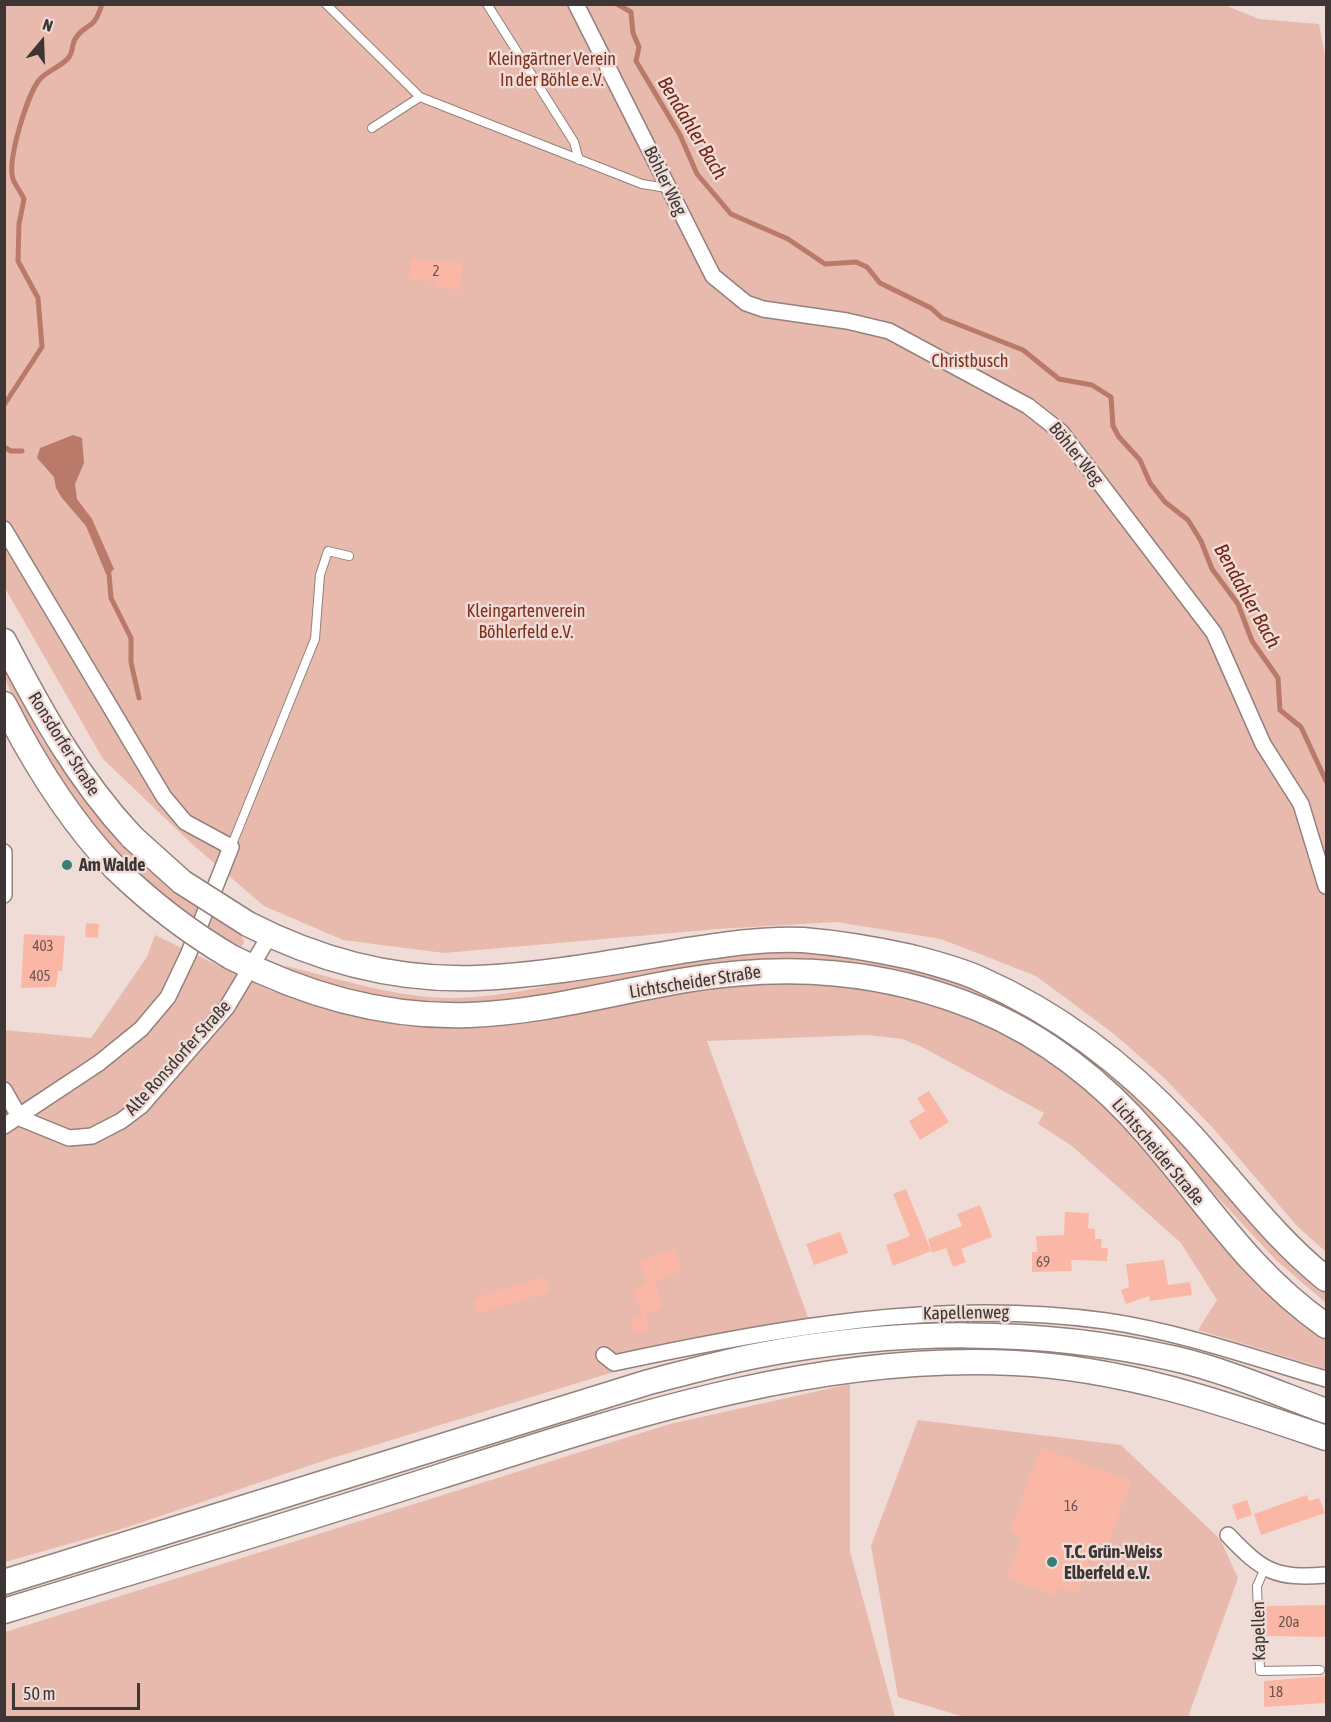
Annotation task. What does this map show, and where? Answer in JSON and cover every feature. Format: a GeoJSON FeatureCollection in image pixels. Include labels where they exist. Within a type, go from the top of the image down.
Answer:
{"type":"FeatureCollection","features":[{"type":"Feature","properties":{"kind":"main road","name":"Ronsdorfer Straße"},"geometry":{"type":"LineString","coordinates":[[4,642],[70,761],[107,810],[132,837],[182,882],[248,924]]}},
{"type":"Feature","properties":{"kind":"main road","name":"Ronsdorfer Straße"},"geometry":{"type":"LineString","coordinates":[[4,704],[36,763],[60,800],[115,868],[143,895],[190,933],[241,962]]}},
{"type":"Feature","properties":{"kind":"main road","name":"Lichtscheider Straße"},"geometry":{"type":"LineString","coordinates":[[248,924],[270,935],[341,962],[382,971],[435,977],[521,975],[726,945],[800,940],[874,948],[939,964],[977,977],[1026,1001],[1100,1049],[1162,1105],[1280,1237],[1326,1279]]}},
{"type":"Feature","properties":{"kind":"main road","name":"Lichtscheider Straße"},"geometry":{"type":"LineString","coordinates":[[241,962],[278,980],[342,1001],[394,1011],[429,1014],[509,1012],[684,980],[759,970],[798,969],[850,973],[921,988],[1006,1022],[1058,1053],[1107,1092],[1149,1135],[1248,1258],[1326,1326]]}},
{"type":"Feature","properties":{"kind":"main road"},"geometry":{"type":"LineString","coordinates":[[4,1582],[649,1382],[755,1356],[842,1343],[926,1336],[1036,1337],[1124,1349],[1177,1359],[1326,1411]]}},
{"type":"Feature","properties":{"kind":"main road"},"geometry":{"type":"LineString","coordinates":[[4,1611],[602,1425],[772,1382],[912,1362],[1016,1363],[1124,1376],[1218,1401],[1326,1438]]}},
{"type":"Feature","properties":{"kind":"street","name":"Böhler Weg"},"geometry":{"type":"LineString","coordinates":[[576,4],[713,276],[746,303],[771,311],[847,321],[889,331],[1028,406],[1061,432],[1214,633],[1263,744],[1301,804],[1326,886]]}},
{"type":"Feature","properties":{"kind":"street"},"geometry":{"type":"LineString","coordinates":[[4,529],[164,797],[185,822],[231,847],[216,890],[168,997],[141,1029],[99,1064],[20,1118],[4,1126]]}},
{"type":"Feature","properties":{"kind":"street"},"geometry":{"type":"LineString","coordinates":[[4,852],[4,895]]}},
{"type":"Feature","properties":{"kind":"street","name":"Alte Ronsdorfer Straße"},"geometry":{"type":"LineString","coordinates":[[20,1118],[69,1138],[92,1136],[121,1121],[141,1106],[227,1006],[241,962],[270,935]]}},
{"type":"Feature","properties":{"kind":"street"},"geometry":{"type":"LineString","coordinates":[[4,1090],[20,1118]]}},
{"type":"Feature","properties":{"kind":"street","name":"Kapellenweg"},"geometry":{"type":"LineString","coordinates":[[604,1355],[614,1363],[715,1341],[901,1314],[1025,1313],[1108,1321],[1182,1338],[1326,1379]]}},
{"type":"Feature","properties":{"kind":"street"},"geometry":{"type":"LineString","coordinates":[[1228,1535],[1265,1568],[1277,1575],[1295,1577],[1326,1575]]}},
{"type":"Feature","properties":{"kind":"lane"},"geometry":{"type":"LineString","coordinates":[[326,4],[420,97],[642,184],[668,188]]}},
{"type":"Feature","properties":{"kind":"lane"},"geometry":{"type":"LineString","coordinates":[[487,4],[574,142],[579,160]]}},
{"type":"Feature","properties":{"kind":"lane"},"geometry":{"type":"LineString","coordinates":[[372,128],[420,97]]}},
{"type":"Feature","properties":{"kind":"lane"},"geometry":{"type":"LineString","coordinates":[[231,847],[315,639],[320,575],[328,551],[349,556]]}},
{"type":"Feature","properties":{"kind":"lane","name":"Kapellen"},"geometry":{"type":"LineString","coordinates":[[1265,1568],[1257,1586],[1260,1671],[1320,1670]]}},
{"type":"Feature","properties":{"kind":"green space","name":"Christbusch"},"geometry":{"type":"Polygon","coordinates":[[[1222,4],[1259,19],[1319,24],[1326,60],[1326,1252],[1297,1226],[1213,1128],[1162,1076],[1114,1034],[1036,976],[941,939],[836,922],[718,929],[444,953],[343,940],[264,906],[192,844],[103,759],[5,588],[4,5],[1222,4]]]}},
{"type":"Feature","properties":{"kind":"green space"},"geometry":{"type":"Polygon","coordinates":[[[4,668],[43,741],[80,794],[116,835],[241,934],[244,942],[241,948],[233,947],[155,892],[100,834],[53,768],[9,689],[4,668]]]}},
{"type":"Feature","properties":{"kind":"green space"},"geometry":{"type":"Polygon","coordinates":[[[155,935],[271,991],[402,1026],[493,1024],[646,994],[788,979],[896,991],[954,1009],[1001,1031],[1058,1066],[1099,1098],[1326,1337],[1326,1369],[1198,1330],[1217,1300],[1181,1243],[1072,1146],[1038,1124],[1044,1113],[920,1046],[902,1039],[867,1035],[707,1041],[809,1320],[607,1374],[326,1460],[125,1528],[5,1562],[4,1030],[91,1038],[147,957],[155,935]]]}},
{"type":"Feature","properties":{"kind":"green space"},"geometry":{"type":"Polygon","coordinates":[[[759,952],[852,956],[921,969],[976,988],[1039,1021],[1099,1063],[1152,1111],[1266,1239],[1305,1277],[1326,1293],[1326,1303],[1276,1260],[1183,1160],[971,994],[945,985],[866,966],[784,959],[730,962],[677,969],[546,995],[481,1002],[447,1002],[380,997],[315,981],[285,970],[286,966],[389,991],[452,998],[516,992],[636,968],[759,952]]]}},
{"type":"Feature","properties":{"kind":"green space"},"geometry":{"type":"Polygon","coordinates":[[[850,1384],[850,1551],[895,1717],[5,1717],[5,1632],[670,1424],[850,1384]]]}},
{"type":"Feature","properties":{"kind":"green space","name":"T.C. Grün-Weiss Elberfeld e.V."},"geometry":{"type":"Polygon","coordinates":[[[918,1420],[1121,1445],[1220,1539],[1238,1578],[1188,1717],[964,1717],[898,1697],[871,1546],[918,1420]]]}},
{"type":"Feature","properties":{"kind":"shaded area"},"geometry":{"type":"Polygon","coordinates":[[[73,435],[82,438],[84,463],[75,484],[77,499],[92,519],[114,569],[109,574],[106,574],[86,526],[62,498],[56,488],[54,477],[37,458],[40,448],[73,435]]]}},
{"type":"Feature","properties":{"kind":"building"},"geometry":{"type":"Polygon","coordinates":[[[411,258],[463,263],[460,290],[436,288],[437,282],[409,279],[411,258]]]}},
{"type":"Feature","properties":{"kind":"building"},"geometry":{"type":"Polygon","coordinates":[[[86,923],[99,924],[98,938],[85,937],[86,923]]]}},
{"type":"Feature","properties":{"kind":"building"},"geometry":{"type":"Polygon","coordinates":[[[24,934],[65,936],[62,971],[58,971],[56,987],[21,988],[24,934]]]}},
{"type":"Feature","properties":{"kind":"building"},"geometry":{"type":"Polygon","coordinates":[[[929,1091],[949,1122],[920,1140],[909,1121],[925,1111],[917,1098],[929,1091]]]}},
{"type":"Feature","properties":{"kind":"building"},"geometry":{"type":"Polygon","coordinates":[[[906,1189],[931,1251],[893,1266],[886,1245],[910,1236],[893,1194],[906,1189]]]}},
{"type":"Feature","properties":{"kind":"building"},"geometry":{"type":"Polygon","coordinates":[[[980,1205],[992,1237],[961,1249],[966,1262],[953,1267],[946,1248],[932,1253],[928,1239],[962,1226],[957,1214],[980,1205]]]}},
{"type":"Feature","properties":{"kind":"building"},"geometry":{"type":"Polygon","coordinates":[[[1065,1212],[1089,1213],[1088,1228],[1095,1229],[1095,1239],[1102,1239],[1101,1248],[1108,1248],[1107,1261],[1071,1260],[1072,1271],[1032,1272],[1032,1252],[1037,1252],[1036,1236],[1064,1235],[1065,1212]]]}},
{"type":"Feature","properties":{"kind":"building"},"geometry":{"type":"Polygon","coordinates":[[[840,1232],[848,1253],[814,1265],[806,1244],[840,1232]]]}},
{"type":"Feature","properties":{"kind":"building"},"geometry":{"type":"Polygon","coordinates":[[[674,1249],[682,1271],[655,1281],[663,1308],[644,1315],[651,1329],[635,1334],[630,1319],[642,1315],[633,1289],[647,1283],[639,1262],[674,1249]]]}},
{"type":"Feature","properties":{"kind":"building"},"geometry":{"type":"Polygon","coordinates":[[[1164,1260],[1168,1285],[1190,1282],[1192,1295],[1150,1301],[1149,1296],[1126,1304],[1121,1290],[1129,1287],[1126,1264],[1164,1260]]]}},
{"type":"Feature","properties":{"kind":"building"},"geometry":{"type":"Polygon","coordinates":[[[545,1278],[550,1292],[477,1314],[473,1301],[478,1300],[477,1297],[545,1278]]]}},
{"type":"Feature","properties":{"kind":"building"},"geometry":{"type":"Polygon","coordinates":[[[1041,1448],[1131,1481],[1101,1564],[1089,1560],[1077,1593],[1059,1587],[1056,1596],[1007,1578],[1022,1536],[1010,1531],[1041,1448]]]}},
{"type":"Feature","properties":{"kind":"building"},"geometry":{"type":"Polygon","coordinates":[[[1307,1495],[1309,1501],[1319,1498],[1325,1513],[1261,1535],[1254,1514],[1307,1495]]]}},
{"type":"Feature","properties":{"kind":"building"},"geometry":{"type":"Polygon","coordinates":[[[1247,1500],[1252,1515],[1237,1520],[1232,1505],[1247,1500]]]}},
{"type":"Feature","properties":{"kind":"building"},"geometry":{"type":"Polygon","coordinates":[[[1326,1605],[1326,1637],[1266,1636],[1265,1606],[1326,1605]]]}},
{"type":"Feature","properties":{"kind":"building"},"geometry":{"type":"Polygon","coordinates":[[[1326,1676],[1326,1703],[1264,1707],[1264,1681],[1326,1676]]]}},
{"type":"Feature","properties":{"kind":"waterway"},"geometry":{"type":"LineString","coordinates":[[4,405],[42,347],[38,298],[18,261],[19,224],[24,199],[13,179],[15,143],[29,98],[40,79],[69,57],[75,39],[93,23],[102,4]]}},
{"type":"Feature","properties":{"kind":"waterway","name":"Bendahler Bach"},"geometry":{"type":"LineString","coordinates":[[617,4],[631,12],[633,33],[639,47],[636,61],[680,135],[697,174],[731,214],[788,239],[825,264],[856,262],[867,267],[880,283],[931,308],[942,318],[1023,350],[1059,379],[1092,385],[1111,397],[1113,426],[1119,437],[1140,460],[1150,483],[1165,502],[1188,520],[1201,541],[1212,569],[1238,604],[1252,641],[1278,678],[1280,710],[1301,727],[1326,781]]}},
{"type":"Feature","properties":{"kind":"waterway"},"geometry":{"type":"LineString","coordinates":[[4,447],[11,451],[22,451]]}},
{"type":"Feature","properties":{"kind":"waterway"},"geometry":{"type":"LineString","coordinates":[[109,574],[111,598],[131,638],[131,662],[139,698]]}},
{"type":"Feature","properties":{"kind":"place","name":"Am Walde"},"geometry":{"type":"Point","coordinates":[67,865]}},
{"type":"Feature","properties":{"kind":"place","name":"T.C. Grün-Weiss Elberfeld e.V."},"geometry":{"type":"Point","coordinates":[1052,1562]}},
{"type":"Feature","properties":{"kind":"park label","name":"Kleingärtner Verein In der Böhle e.V."},"geometry":{"type":"Point","coordinates":[552,69]}},
{"type":"Feature","properties":{"kind":"park label","name":"Kleingartenverein Böhlerfeld e.V."},"geometry":{"type":"Point","coordinates":[526,621]}}]}
